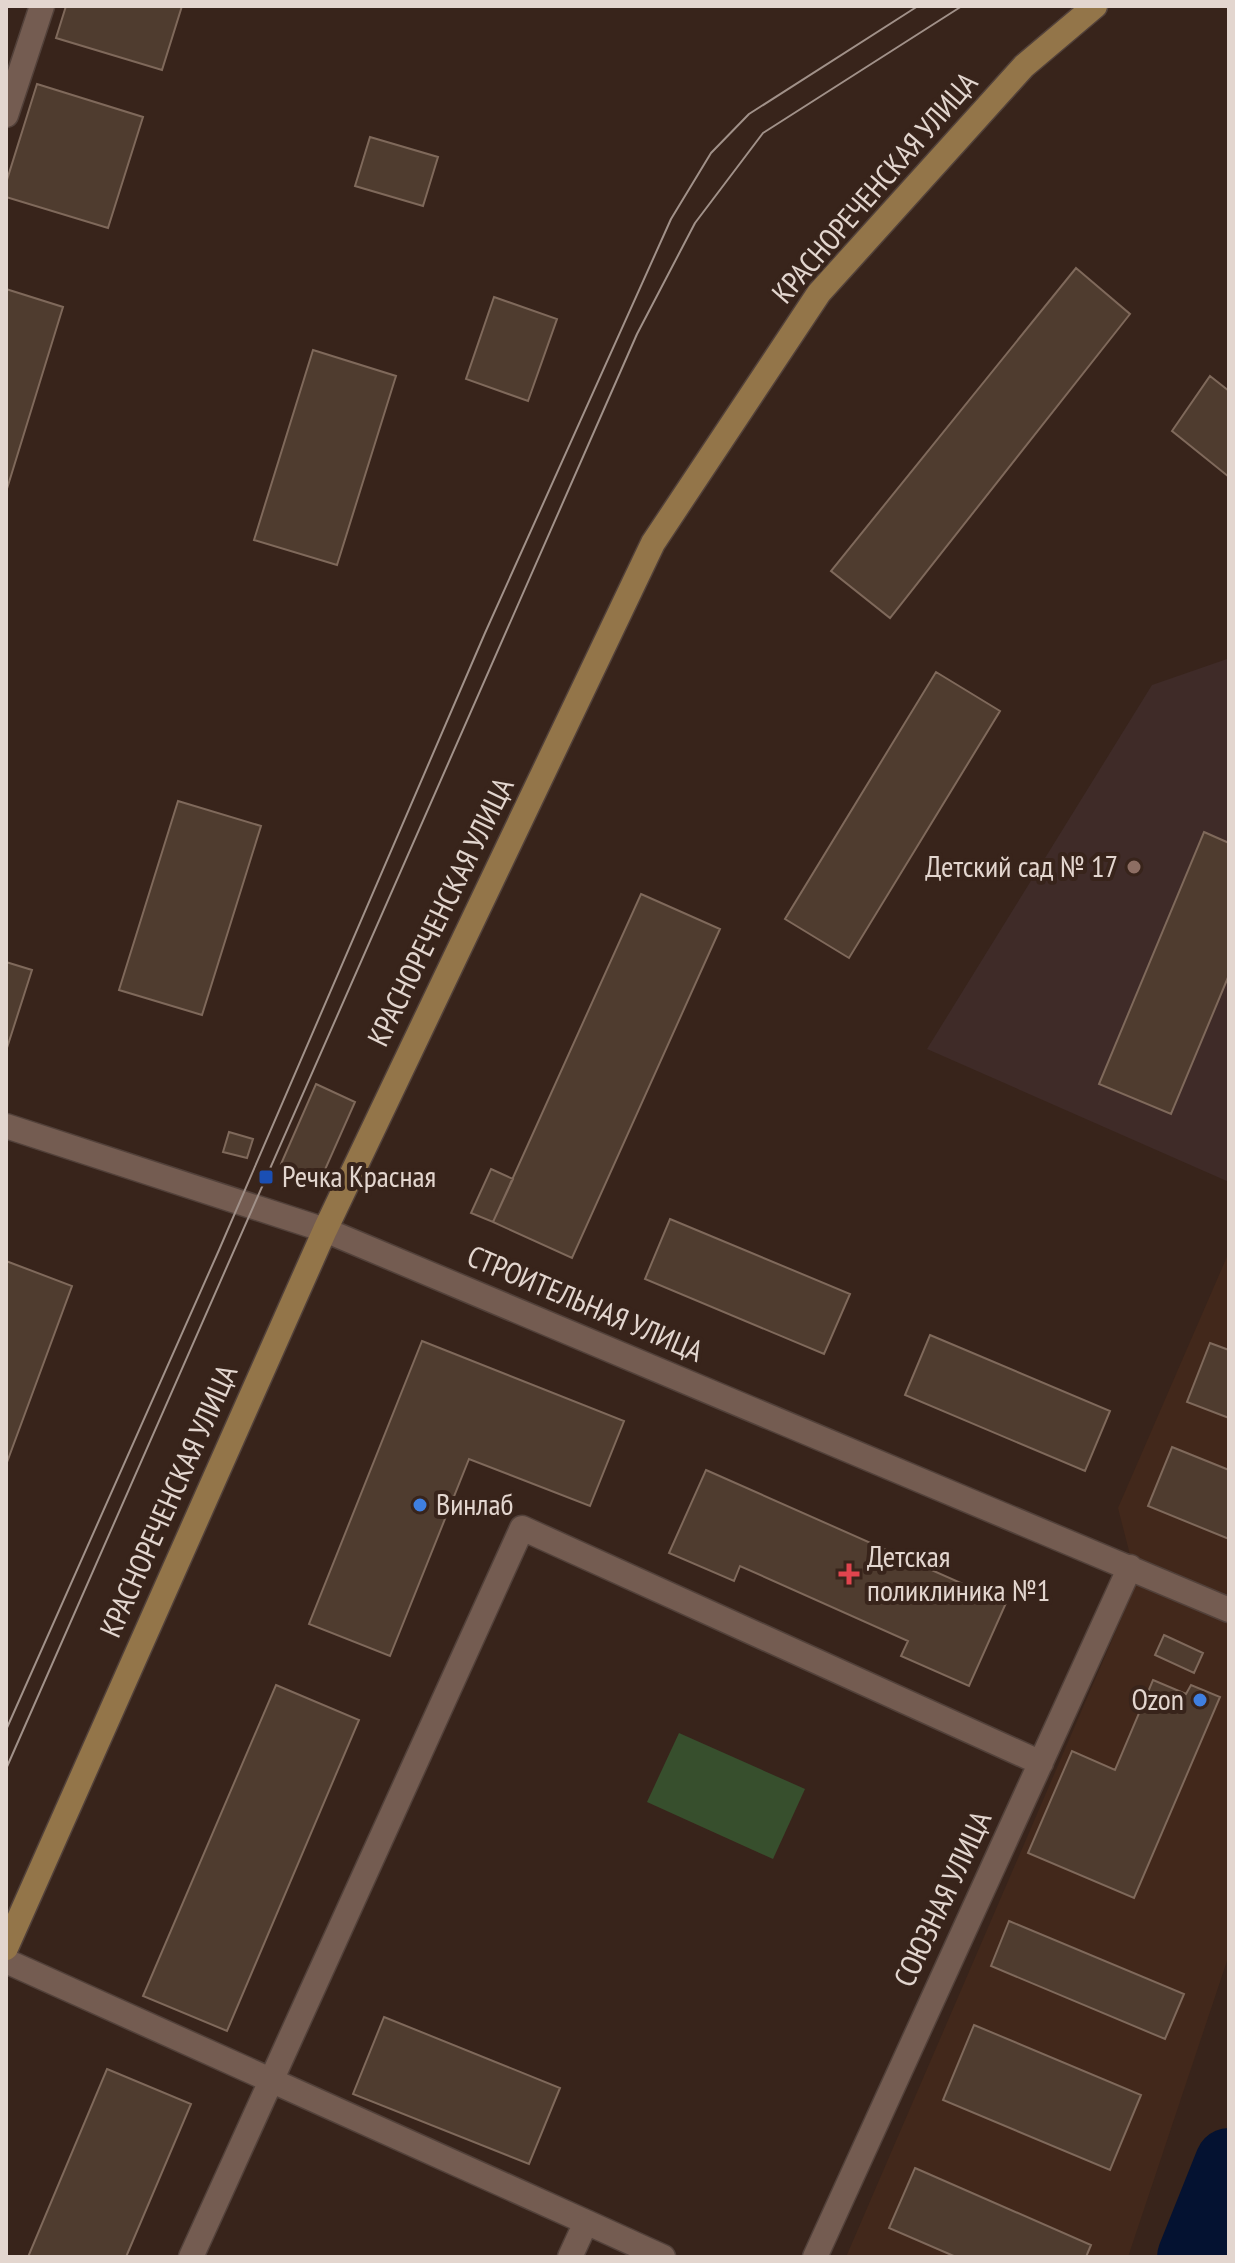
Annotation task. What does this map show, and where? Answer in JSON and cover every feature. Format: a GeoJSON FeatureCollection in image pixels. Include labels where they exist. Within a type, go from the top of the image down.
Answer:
{"type":"FeatureCollection","features":[{"type":"Feature","properties":{"kind":"main road","name":"КРАСНОРЕЧЕНСКАЯ УЛИЦА"},"geometry":{"type":"LineString","coordinates":[[6,1948],[325,1230],[653,543],[819,293],[1024,66],[1095,6]]}},
{"type":"Feature","properties":{"kind":"street"},"geometry":{"type":"LineString","coordinates":[[6,115],[42,6]]}},
{"type":"Feature","properties":{"kind":"street","name":"СТРОИТЕЛЬНАЯ УЛИЦА"},"geometry":{"type":"LineString","coordinates":[[6,1126],[325,1230],[1229,1610]]}},
{"type":"Feature","properties":{"kind":"street"},"geometry":{"type":"LineString","coordinates":[[191,2257],[522,1528],[1041,1763]]}},
{"type":"Feature","properties":{"kind":"street","name":"СОЮЗНАЯ УЛИЦА"},"geometry":{"type":"LineString","coordinates":[[815,2257],[1130,1567]]}},
{"type":"Feature","properties":{"kind":"street"},"geometry":{"type":"LineString","coordinates":[[6,1961],[663,2257]]}},
{"type":"Feature","properties":{"kind":"street"},"geometry":{"type":"LineString","coordinates":[[570,2257],[586,2222]]}},
{"type":"Feature","properties":{"kind":"shaded area","name":"Детский сад № 17"},"geometry":{"type":"Polygon","coordinates":[[[1227,659],[1229,1182],[927,1049],[1152,685],[1227,659]]]}},
{"type":"Feature","properties":{"kind":"shaded area"},"geometry":{"type":"Polygon","coordinates":[[[1229,1252],[1229,1955],[1128,2257],[846,2257],[1137,1582],[1118,1508],[1229,1252]]]}},
{"type":"Feature","properties":{"kind":"green space"},"geometry":{"type":"Polygon","coordinates":[[[679,1733],[805,1789],[773,1859],[647,1802],[679,1733]]]}},
{"type":"Feature","properties":{"kind":"building"},"geometry":{"type":"Polygon","coordinates":[[[66,6],[182,6],[162,70],[56,38],[66,6]]]}},
{"type":"Feature","properties":{"kind":"building"},"geometry":{"type":"Polygon","coordinates":[[[37,84],[143,117],[108,228],[6,197],[6,183],[37,84]]]}},
{"type":"Feature","properties":{"kind":"building"},"geometry":{"type":"Polygon","coordinates":[[[370,137],[438,157],[423,206],[355,186],[370,137]]]}},
{"type":"Feature","properties":{"kind":"building"},"geometry":{"type":"Polygon","coordinates":[[[1076,268],[1130,314],[890,618],[831,571],[1076,268]]]}},
{"type":"Feature","properties":{"kind":"building"},"geometry":{"type":"Polygon","coordinates":[[[6,289],[63,307],[6,492],[6,289]]]}},
{"type":"Feature","properties":{"kind":"building"},"geometry":{"type":"Polygon","coordinates":[[[494,297],[557,319],[528,401],[466,379],[494,297]]]}},
{"type":"Feature","properties":{"kind":"building"},"geometry":{"type":"Polygon","coordinates":[[[313,350],[396,376],[337,565],[254,540],[313,350]]]}},
{"type":"Feature","properties":{"kind":"building"},"geometry":{"type":"Polygon","coordinates":[[[1210,376],[1229,391],[1229,477],[1172,431],[1210,376]]]}},
{"type":"Feature","properties":{"kind":"building"},"geometry":{"type":"Polygon","coordinates":[[[936,672],[1000,711],[849,958],[785,919],[936,672]]]}},
{"type":"Feature","properties":{"kind":"building"},"geometry":{"type":"Polygon","coordinates":[[[178,801],[261,826],[202,1015],[119,990],[178,801]]]}},
{"type":"Feature","properties":{"kind":"building"},"geometry":{"type":"Polygon","coordinates":[[[1204,832],[1229,843],[1229,975],[1171,1114],[1099,1084],[1204,832]]]}},
{"type":"Feature","properties":{"kind":"building"},"geometry":{"type":"Polygon","coordinates":[[[641,894],[720,929],[572,1258],[493,1222],[641,894]]]}},
{"type":"Feature","properties":{"kind":"building"},"geometry":{"type":"Polygon","coordinates":[[[6,962],[32,970],[6,1051],[6,962]]]}},
{"type":"Feature","properties":{"kind":"building"},"geometry":{"type":"Polygon","coordinates":[[[316,1084],[355,1102],[320,1181],[281,1164],[316,1084]]]}},
{"type":"Feature","properties":{"kind":"building"},"geometry":{"type":"Polygon","coordinates":[[[229,1132],[253,1139],[247,1158],[223,1152],[229,1132]]]}},
{"type":"Feature","properties":{"kind":"building"},"geometry":{"type":"Polygon","coordinates":[[[491,1169],[513,1179],[493,1222],[471,1213],[491,1169]]]}},
{"type":"Feature","properties":{"kind":"building"},"geometry":{"type":"Polygon","coordinates":[[[670,1219],[850,1294],[824,1354],[645,1279],[670,1219]]]}},
{"type":"Feature","properties":{"kind":"building"},"geometry":{"type":"Polygon","coordinates":[[[6,1261],[72,1286],[6,1465],[6,1261]]]}},
{"type":"Feature","properties":{"kind":"building"},"geometry":{"type":"Polygon","coordinates":[[[930,1335],[1110,1411],[1085,1471],[905,1395],[930,1335]]]}},
{"type":"Feature","properties":{"kind":"building"},"geometry":{"type":"Polygon","coordinates":[[[422,1341],[624,1421],[590,1506],[469,1459],[390,1656],[309,1624],[422,1341]]]}},
{"type":"Feature","properties":{"kind":"building"},"geometry":{"type":"Polygon","coordinates":[[[1210,1343],[1229,1350],[1229,1418],[1187,1402],[1210,1343]]]}},
{"type":"Feature","properties":{"kind":"building"},"geometry":{"type":"Polygon","coordinates":[[[1172,1447],[1229,1470],[1229,1539],[1148,1506],[1172,1447]]]}},
{"type":"Feature","properties":{"kind":"building","name":"Детская поликлиника №1"},"geometry":{"type":"Polygon","coordinates":[[[706,1470],[1006,1603],[969,1686],[901,1656],[908,1641],[740,1566],[734,1581],[669,1553],[706,1470]]]}},
{"type":"Feature","properties":{"kind":"building"},"geometry":{"type":"Polygon","coordinates":[[[1164,1635],[1203,1653],[1194,1673],[1155,1655],[1164,1635]]]}},
{"type":"Feature","properties":{"kind":"building"},"geometry":{"type":"Polygon","coordinates":[[[1153,1680],[1186,1694],[1191,1685],[1220,1697],[1134,1898],[1028,1853],[1072,1751],[1115,1770],[1153,1680]]]}},
{"type":"Feature","properties":{"kind":"building"},"geometry":{"type":"Polygon","coordinates":[[[276,1685],[359,1720],[227,2031],[143,1996],[276,1685]]]}},
{"type":"Feature","properties":{"kind":"building"},"geometry":{"type":"Polygon","coordinates":[[[1009,1921],[1184,1994],[1165,2039],[991,1966],[1009,1921]]]}},
{"type":"Feature","properties":{"kind":"building"},"geometry":{"type":"Polygon","coordinates":[[[384,2017],[560,2088],[529,2164],[353,2094],[384,2017]]]}},
{"type":"Feature","properties":{"kind":"building"},"geometry":{"type":"Polygon","coordinates":[[[974,2025],[1141,2095],[1110,2170],[943,2100],[974,2025]]]}},
{"type":"Feature","properties":{"kind":"building"},"geometry":{"type":"Polygon","coordinates":[[[107,2069],[191,2104],[126,2257],[28,2257],[107,2069]]]}},
{"type":"Feature","properties":{"kind":"building"},"geometry":{"type":"Polygon","coordinates":[[[915,2168],[1091,2245],[1086,2257],[956,2257],[889,2228],[915,2168]]]}},
{"type":"Feature","properties":{"kind":"waterway"},"geometry":{"type":"LineString","coordinates":[[1191,2257],[1229,2162]]}},
{"type":"Feature","properties":{"kind":"tram line"},"geometry":{"type":"LineString","coordinates":[[6,1730],[219,1250],[485,633],[671,219],[711,153],[749,114],[918,6]]}},
{"type":"Feature","properties":{"kind":"tram line"},"geometry":{"type":"LineString","coordinates":[[6,1769],[637,334],[695,223],[763,133],[962,6]]}},
{"type":"Feature","properties":{"kind":"place","name":"Детский сад № 17"},"geometry":{"type":"Point","coordinates":[1134,867]}},
{"type":"Feature","properties":{"kind":"place","name":"Речка Красная"},"geometry":{"type":"Point","coordinates":[266,1177]}},
{"type":"Feature","properties":{"kind":"place","name":"Винлаб"},"geometry":{"type":"Point","coordinates":[420,1505]}},
{"type":"Feature","properties":{"kind":"place","name":"Детская поликлиника №1"},"geometry":{"type":"Point","coordinates":[849,1574]}},
{"type":"Feature","properties":{"kind":"place","name":"Ozon"},"geometry":{"type":"Point","coordinates":[1200,1700]}}]}
